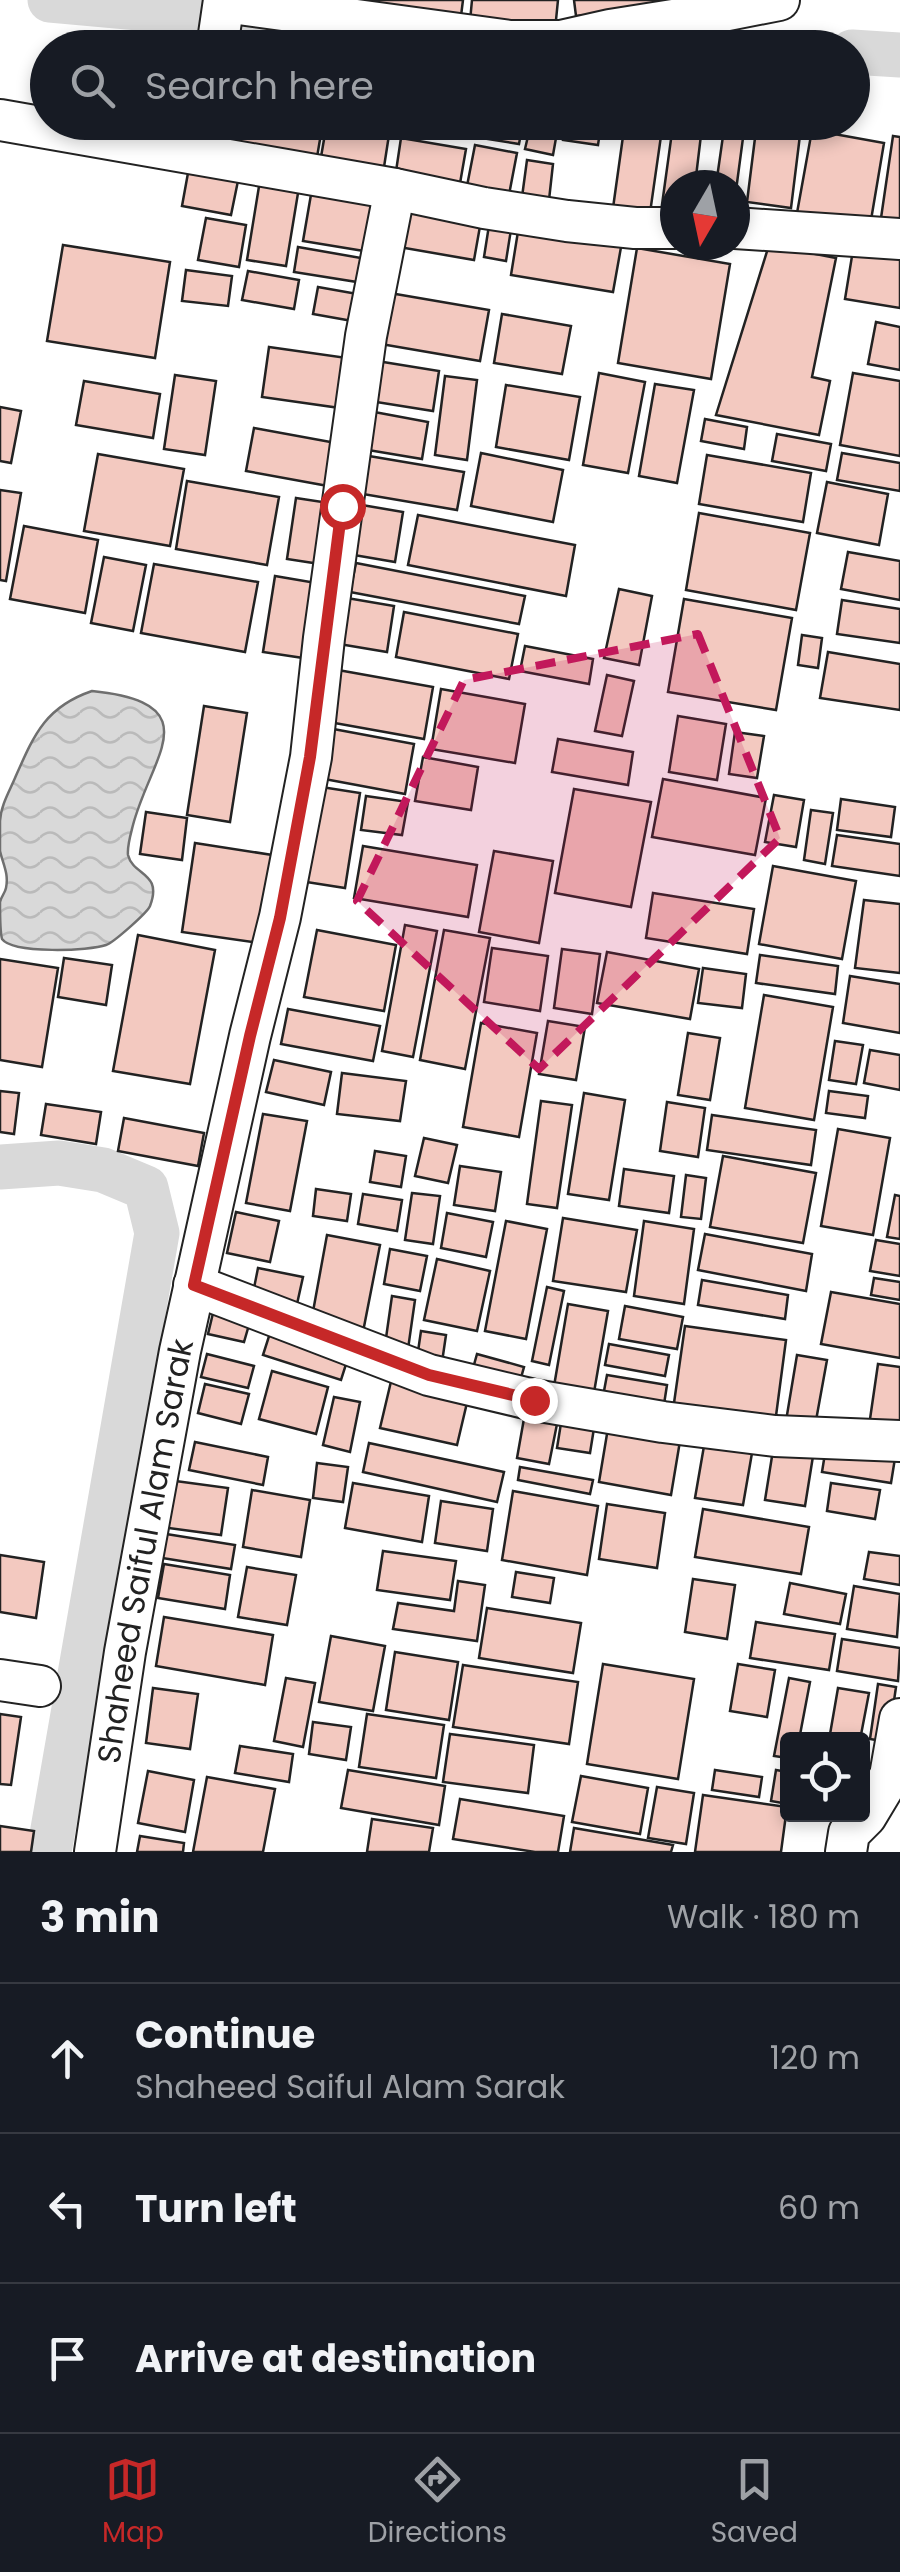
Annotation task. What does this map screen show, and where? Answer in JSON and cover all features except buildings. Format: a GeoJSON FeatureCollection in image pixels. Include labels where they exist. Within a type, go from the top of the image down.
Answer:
{"type":"FeatureCollection","features":[{"type":"Feature","properties":{"kind":"street"},"geometry":{"type":"LineString","coordinates":[[610,30],[779,0]]}},
{"type":"Feature","properties":{"kind":"street"},"geometry":{"type":"LineString","coordinates":[[222,16],[377,30]]}},
{"type":"Feature","properties":{"kind":"street"},"geometry":{"type":"LineString","coordinates":[[0,120],[30,122]]}},
{"type":"Feature","properties":{"kind":"street"},"geometry":{"type":"LineString","coordinates":[[225,140],[395,189],[484,208],[567,221],[660,228]]}},
{"type":"Feature","properties":{"kind":"street","name":"Shaheed Saiful Alam Sarak"},"geometry":{"type":"LineString","coordinates":[[95,1852],[125,1652],[180,1351],[280,918],[307,775],[364,355],[395,189]]}},
{"type":"Feature","properties":{"kind":"street"},"geometry":{"type":"LineString","coordinates":[[750,229],[900,239]]}},
{"type":"Feature","properties":{"kind":"street"},"geometry":{"type":"LineString","coordinates":[[194,1285],[429,1375],[534,1400],[775,1436],[900,1441]]}},
{"type":"Feature","properties":{"kind":"street"},"geometry":{"type":"LineString","coordinates":[[0,1680],[40,1686]]}},
{"type":"Feature","properties":{"kind":"street"},"geometry":{"type":"LineString","coordinates":[[846,1852],[849,1833],[866,1816],[890,1776],[900,1719]]}},
{"type":"Feature","properties":{"kind":"highlighted area"},"geometry":{"type":"Polygon","coordinates":[[[698,634],[780,838],[539,1069],[357,901],[464,680],[698,634]]]}},
{"type":"Feature","properties":{"kind":"water"},"geometry":{"type":"Polygon","coordinates":[[[92,691],[129,697],[151,707],[162,720],[164,737],[128,848],[131,862],[153,887],[150,906],[106,945],[52,950],[9,944],[2,939],[0,921],[0,902],[7,883],[0,851],[4,804],[43,724],[63,705],[92,691]]]}},
{"type":"Feature","properties":{"kind":"waterway"},"geometry":{"type":"LineString","coordinates":[[50,0],[217,15],[263,30]]}},
{"type":"Feature","properties":{"kind":"waterway"},"geometry":{"type":"LineString","coordinates":[[870,53],[900,55]]}},
{"type":"Feature","properties":{"kind":"waterway"},"geometry":{"type":"LineString","coordinates":[[0,1167],[59,1163],[103,1170],[146,1188],[157,1233],[49,1852]]}},
{"type":"Feature","properties":{"kind":"route"},"geometry":{"type":"LineString","coordinates":[[342,506],[310,757],[280,918],[194,1285],[429,1375],[534,1400]]}}]}
